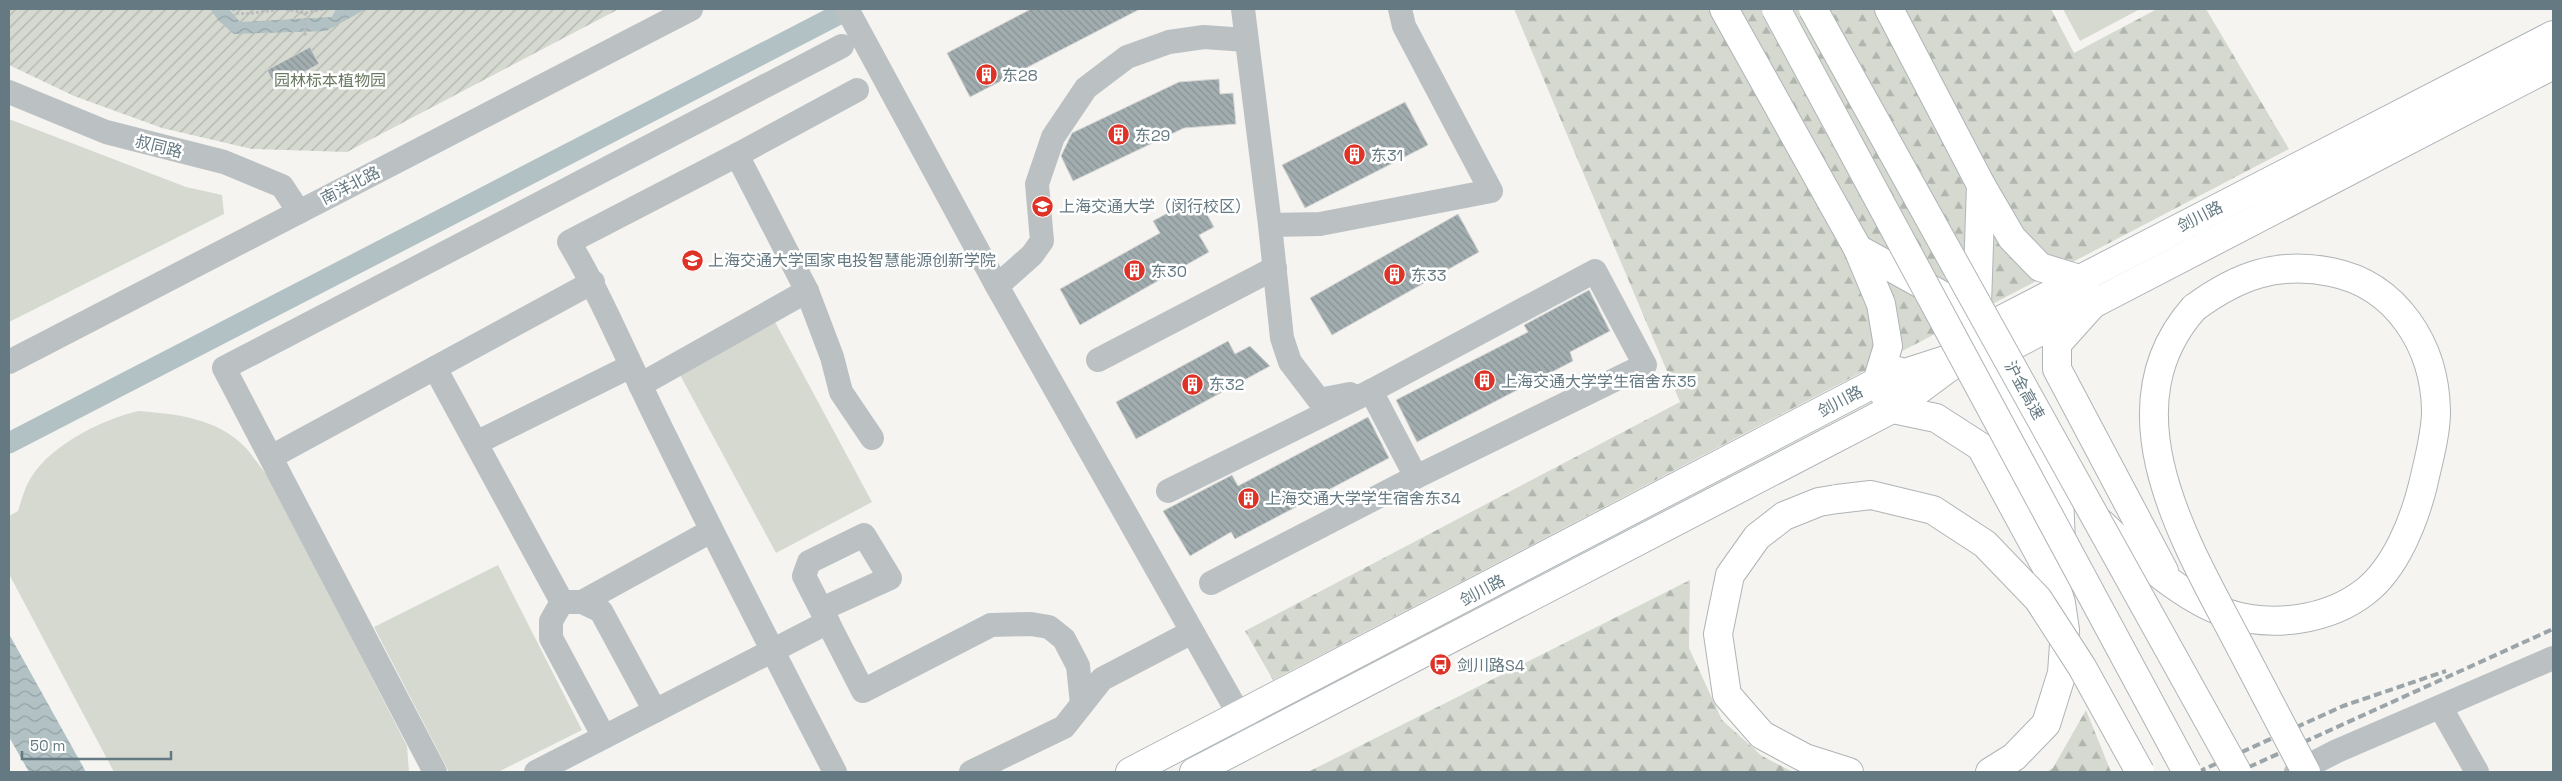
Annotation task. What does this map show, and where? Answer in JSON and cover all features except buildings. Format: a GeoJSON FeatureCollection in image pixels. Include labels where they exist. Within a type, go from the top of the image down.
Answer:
{"type":"FeatureCollection","features":[{"type":"Feature","properties":{"kind":"main road"},"geometry":{"type":"LineString","coordinates":[[1724,9],[1858,249],[1881,304],[1888,346],[1877,382],[1893,408],[1936,418],[1981,447],[2055,583],[2065,630],[2062,673],[2046,724],[2014,757],[1990,772]]}},
{"type":"Feature","properties":{"kind":"main road"},"geometry":{"type":"LineString","coordinates":[[1776,9],[2187,772]]}},
{"type":"Feature","properties":{"kind":"main road","name":"沪金高速"},"geometry":{"type":"LineString","coordinates":[[1812,9],[2237,772]]}},
{"type":"Feature","properties":{"kind":"main road"},"geometry":{"type":"LineString","coordinates":[[1890,9],[1981,185],[2012,238],[2040,266],[2079,279],[2092,305],[2057,344],[2058,369],[2168,578]]}},
{"type":"Feature","properties":{"kind":"main road","name":"剑川路"},"geometry":{"type":"LineString","coordinates":[[1194,772],[1893,408],[1991,342],[2033,309],[2079,279],[2553,35]]}},
{"type":"Feature","properties":{"kind":"main road","name":"剑川路"},"geometry":{"type":"LineString","coordinates":[[1130,772],[1877,382],[2092,305],[2553,65]]}},
{"type":"Feature","properties":{"kind":"main road"},"geometry":{"type":"LineString","coordinates":[[1981,185],[1991,342],[2011,395],[2059,494],[2061,553],[2055,583]]}},
{"type":"Feature","properties":{"kind":"main road"},"geometry":{"type":"LineString","coordinates":[[1858,249],[1991,342],[2023,389],[2070,482],[2093,516],[2122,544],[2168,578],[2188,596],[2225,613],[2252,620],[2286,620],[2326,612],[2366,591],[2396,556],[2417,508],[2429,461],[2436,411],[2430,368],[2419,335],[2397,307],[2370,287],[2339,273],[2304,266],[2266,271],[2220,289],[2194,308],[2178,326],[2164,358],[2154,395],[2155,442],[2163,477],[2178,523],[2198,566],[2306,772]]}},
{"type":"Feature","properties":{"kind":"main road"},"geometry":{"type":"LineString","coordinates":[[1849,772],[1804,758],[1762,734],[1727,695],[1718,634],[1730,575],[1757,537],[1784,516],[1819,502],[1872,495],[1933,510],[1985,544],[2038,599],[2082,667],[2140,772]]}},
{"type":"Feature","properties":{"kind":"street","name":"南洋北路"},"geometry":{"type":"LineString","coordinates":[[9,362],[691,9]]}},
{"type":"Feature","properties":{"kind":"street"},"geometry":{"type":"LineString","coordinates":[[847,9],[997,286],[1254,741]]}},
{"type":"Feature","properties":{"kind":"street"},"geometry":{"type":"LineString","coordinates":[[1243,9],[1282,338],[1290,362],[1319,400],[1371,391]]}},
{"type":"Feature","properties":{"kind":"street"},"geometry":{"type":"LineString","coordinates":[[1270,225],[1320,224],[1491,191],[1404,26],[1400,9]]}},
{"type":"Feature","properties":{"kind":"street"},"geometry":{"type":"LineString","coordinates":[[997,286],[1032,256],[1042,241],[1037,184],[1053,137],[1086,88],[1127,57],[1169,42],[1204,37],[1246,40]]}},
{"type":"Feature","properties":{"kind":"street"},"geometry":{"type":"LineString","coordinates":[[435,772],[224,368],[842,46]]}},
{"type":"Feature","properties":{"kind":"street"},"geometry":{"type":"LineString","coordinates":[[836,772],[711,531],[635,375],[593,282],[569,242],[857,90]]}},
{"type":"Feature","properties":{"kind":"street","name":"叔同路"},"geometry":{"type":"LineString","coordinates":[[9,92],[106,132],[224,162],[282,186],[299,212]]}},
{"type":"Feature","properties":{"kind":"street"},"geometry":{"type":"LineString","coordinates":[[737,155],[807,291],[832,358],[841,392],[872,438]]}},
{"type":"Feature","properties":{"kind":"street"},"geometry":{"type":"LineString","coordinates":[[1098,360],[1275,268]]}},
{"type":"Feature","properties":{"kind":"street"},"geometry":{"type":"LineString","coordinates":[[1168,491],[1371,391],[1595,271],[1645,365],[1416,477],[1211,583]]}},
{"type":"Feature","properties":{"kind":"street"},"geometry":{"type":"LineString","coordinates":[[270,457],[593,282]]}},
{"type":"Feature","properties":{"kind":"street"},"geometry":{"type":"LineString","coordinates":[[476,443],[635,375],[807,291]]}},
{"type":"Feature","properties":{"kind":"street"},"geometry":{"type":"LineString","coordinates":[[435,368],[476,443],[572,602],[601,611],[655,711]]}},
{"type":"Feature","properties":{"kind":"street"},"geometry":{"type":"LineString","coordinates":[[1371,391],[1416,477]]}},
{"type":"Feature","properties":{"kind":"street"},"geometry":{"type":"LineString","coordinates":[[604,737],[551,638],[551,622],[572,602],[711,531]]}},
{"type":"Feature","properties":{"kind":"street"},"geometry":{"type":"LineString","coordinates":[[536,772],[772,650],[825,616],[863,691],[991,625],[1031,624],[1049,627],[1064,639],[1078,666],[1082,704]]}},
{"type":"Feature","properties":{"kind":"street"},"geometry":{"type":"LineString","coordinates":[[971,772],[1064,727],[1102,679],[1192,632]]}},
{"type":"Feature","properties":{"kind":"street"},"geometry":{"type":"LineString","coordinates":[[2296,772],[2337,751],[2441,708],[2553,658]]}},
{"type":"Feature","properties":{"kind":"street"},"geometry":{"type":"LineString","coordinates":[[2441,708],[2476,772]]}},
{"type":"Feature","properties":{"kind":"path"},"geometry":{"type":"LineString","coordinates":[[233,9],[237,13],[246,14],[282,9]]}},
{"type":"Feature","properties":{"kind":"path"},"geometry":{"type":"LineString","coordinates":[[286,9],[305,13],[323,9]]}},
{"type":"Feature","properties":{"kind":"path"},"geometry":{"type":"LineString","coordinates":[[305,13],[305,38]]}},
{"type":"Feature","properties":{"kind":"green space","name":"园林标本植物园"},"geometry":{"type":"Polygon","coordinates":[[[9,9],[619,9],[347,152],[252,149],[162,128],[74,96],[9,65],[9,9]]]}},
{"type":"Feature","properties":{"kind":"green space"},"geometry":{"type":"Polygon","coordinates":[[[1514,9],[2051,9],[2074,53],[2157,9],[2206,9],[2289,149],[1273,680],[1245,631],[1680,402],[1514,9]]]}},
{"type":"Feature","properties":{"kind":"green space"},"geometry":{"type":"Polygon","coordinates":[[[2063,9],[2140,9],[2080,41],[2063,9]]]}},
{"type":"Feature","properties":{"kind":"green space"},"geometry":{"type":"Polygon","coordinates":[[[9,119],[186,187],[222,195],[224,214],[9,322],[9,119]]]}},
{"type":"Feature","properties":{"kind":"green space"},"geometry":{"type":"Polygon","coordinates":[[[775,322],[872,502],[776,553],[679,373],[775,322]]]}},
{"type":"Feature","properties":{"kind":"green space"},"geometry":{"type":"Polygon","coordinates":[[[138,411],[196,419],[223,430],[246,448],[270,479],[407,746],[409,772],[114,772],[9,574],[9,516],[18,511],[26,488],[35,472],[46,459],[91,429],[107,421],[138,411]]]}},
{"type":"Feature","properties":{"kind":"green space"},"geometry":{"type":"Polygon","coordinates":[[[498,565],[582,730],[498,772],[449,772],[374,627],[498,565]]]}},
{"type":"Feature","properties":{"kind":"green space"},"geometry":{"type":"Polygon","coordinates":[[[1690,580],[1689,648],[1722,720],[1762,756],[1793,772],[1308,772],[1690,580]]]}},
{"type":"Feature","properties":{"kind":"green space"},"geometry":{"type":"Polygon","coordinates":[[[2086,710],[2111,772],[2046,772],[2053,768],[2086,710]]]}},
{"type":"Feature","properties":{"kind":"water"},"geometry":{"type":"Polygon","coordinates":[[[210,9],[229,9],[240,22],[332,17],[336,9],[366,9],[326,31],[234,34],[219,21],[210,9]]]}},
{"type":"Feature","properties":{"kind":"water"},"geometry":{"type":"Polygon","coordinates":[[[9,634],[86,772],[29,772],[9,737],[9,634]]]}},
{"type":"Feature","properties":{"kind":"waterway"},"geometry":{"type":"LineString","coordinates":[[9,443],[849,9]]}},
{"type":"Feature","properties":{"kind":"railway"},"geometry":{"type":"LineString","coordinates":[[2238,772],[2553,629]]}},
{"type":"Feature","properties":{"kind":"railway"},"geometry":{"type":"LineString","coordinates":[[2198,772],[2343,706],[2446,671]]}},
{"type":"Feature","properties":{"kind":"place","name":"东28"},"geometry":{"type":"Point","coordinates":[986,75]}},
{"type":"Feature","properties":{"kind":"place","name":"东29"},"geometry":{"type":"Point","coordinates":[1119,135]}},
{"type":"Feature","properties":{"kind":"place","name":"东31"},"geometry":{"type":"Point","coordinates":[1355,155]}},
{"type":"Feature","properties":{"kind":"place","name":"上海交通大学（闵行校区）"},"geometry":{"type":"Point","coordinates":[1043,206]}},
{"type":"Feature","properties":{"kind":"place","name":"上海交通大学国家电投智慧能源创新学院"},"geometry":{"type":"Point","coordinates":[692,260]}},
{"type":"Feature","properties":{"kind":"place","name":"东30"},"geometry":{"type":"Point","coordinates":[1135,271]}},
{"type":"Feature","properties":{"kind":"place","name":"东33"},"geometry":{"type":"Point","coordinates":[1395,275]}},
{"type":"Feature","properties":{"kind":"place","name":"上海交通大学学生宿舍东35"},"geometry":{"type":"Point","coordinates":[1485,381]}},
{"type":"Feature","properties":{"kind":"place","name":"东32"},"geometry":{"type":"Point","coordinates":[1193,384]}},
{"type":"Feature","properties":{"kind":"place","name":"上海交通大学学生宿舍东34"},"geometry":{"type":"Point","coordinates":[1249,498]}},
{"type":"Feature","properties":{"kind":"place","name":"剑川路S4"},"geometry":{"type":"Point","coordinates":[1441,665]}}]}
